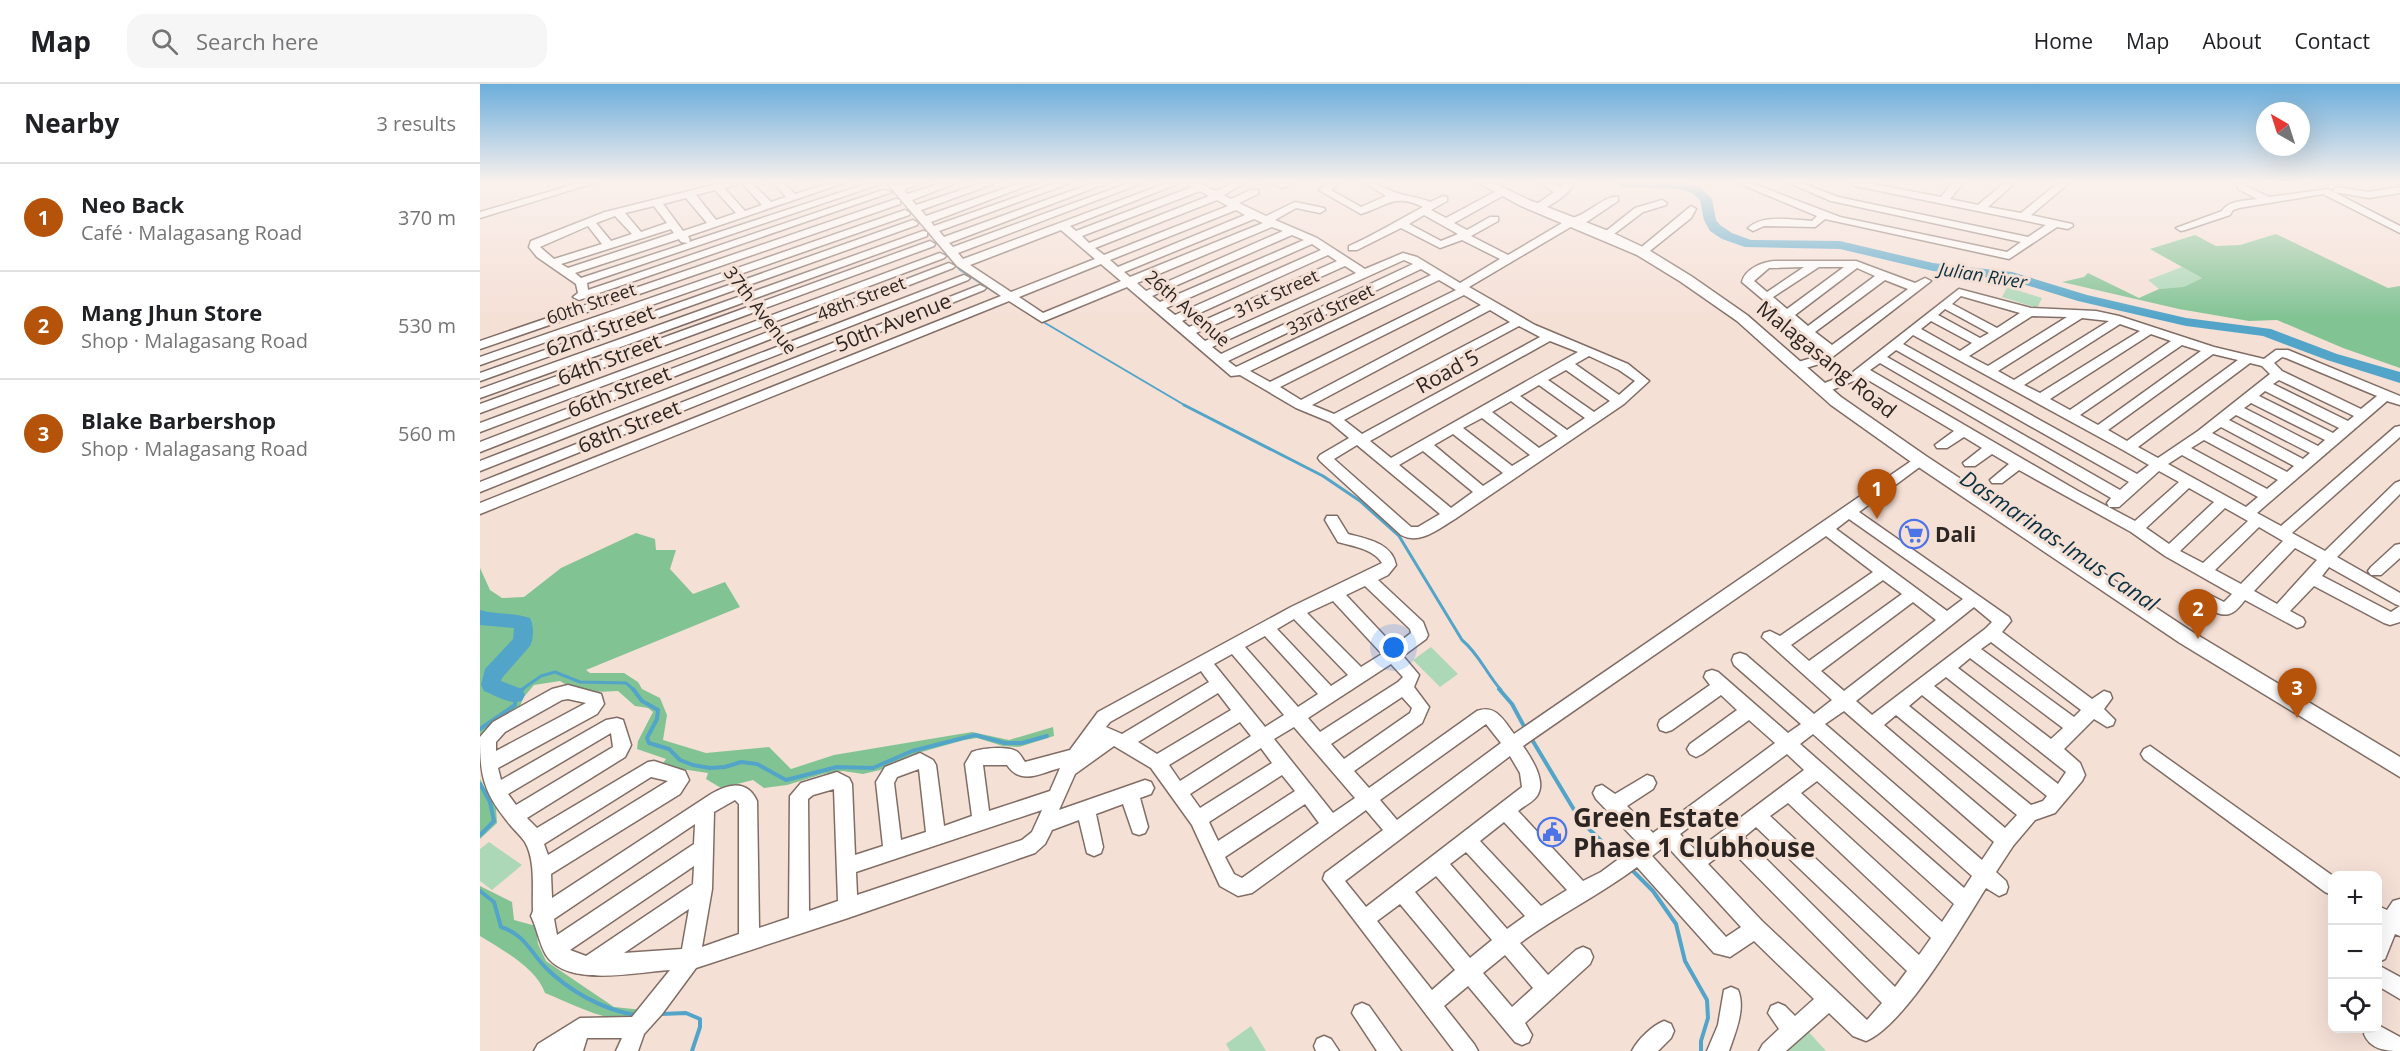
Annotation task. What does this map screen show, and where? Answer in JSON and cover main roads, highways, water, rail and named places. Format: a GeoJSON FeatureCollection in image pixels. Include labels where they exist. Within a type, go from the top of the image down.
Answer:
{"type":"FeatureCollection","features":[{"type":"Feature","properties":{"kind":"main road","name":"Malagasang Road"},"geometry":{"type":"LineString","coordinates":[[1590,228],[1642,252],[1686,279],[1742,318],[1836,401],[1920,460],[2187,638],[2400,768]]}},
{"type":"Feature","properties":{"kind":"waterway"},"geometry":{"type":"LineString","coordinates":[[926,228],[960,270],[999,295]]}},
{"type":"Feature","properties":{"kind":"waterway","name":"Julian River"},"geometry":{"type":"LineString","coordinates":[[1715,228],[1727,236],[1750,244],[1840,245],[1933,267],[2012,276],[2083,298],[2186,322],[2266,332],[2332,357],[2400,378]]}},
{"type":"Feature","properties":{"kind":"waterway"},"geometry":{"type":"LineString","coordinates":[[1040,320],[1186,406]]}},
{"type":"Feature","properties":{"kind":"waterway"},"geometry":{"type":"LineString","coordinates":[[1184,405],[1323,476],[1360,501],[1399,536],[1462,640],[1473,651],[1501,690]]}},
{"type":"Feature","properties":{"kind":"waterway"},"geometry":{"type":"LineString","coordinates":[[480,617],[523,623],[523,641],[492,675],[491,685],[515,695]]}},
{"type":"Feature","properties":{"kind":"waterway"},"geometry":{"type":"LineString","coordinates":[[521,690],[541,676],[555,672],[580,682],[626,683],[633,689]]}},
{"type":"Feature","properties":{"kind":"waterway"},"geometry":{"type":"LineString","coordinates":[[480,729],[515,705],[515,695],[523,689]]}},
{"type":"Feature","properties":{"kind":"waterway"},"geometry":{"type":"LineString","coordinates":[[633,689],[642,701],[658,710],[657,719],[647,738],[649,743],[669,749],[680,760],[693,765],[710,768],[725,767],[741,762],[757,764],[786,780],[837,767],[873,768],[912,751],[975,735],[1005,743],[1022,743],[1047,736]]}},
{"type":"Feature","properties":{"kind":"waterway"},"geometry":{"type":"LineString","coordinates":[[1499,689],[1512,704],[1526,730]]}},
{"type":"Feature","properties":{"kind":"waterway"},"geometry":{"type":"LineString","coordinates":[[1531,738],[1573,808],[1588,828],[1621,860]]}},
{"type":"Feature","properties":{"kind":"waterway"},"geometry":{"type":"LineString","coordinates":[[480,784],[490,802],[494,821],[480,835]]}},
{"type":"Feature","properties":{"kind":"waterway"},"geometry":{"type":"LineString","coordinates":[[1630,868],[1653,891],[1676,924],[1685,961],[1707,1000],[1708,1018],[1701,1041],[1701,1051]]}},
{"type":"Feature","properties":{"kind":"waterway"},"geometry":{"type":"LineString","coordinates":[[480,891],[494,902],[501,927],[521,939],[554,976],[599,1004],[636,1015]]}},
{"type":"Feature","properties":{"kind":"waterway"},"geometry":{"type":"LineString","coordinates":[[661,1014],[686,1013],[700,1019],[700,1027],[692,1051]]}},
{"type":"Feature","properties":{"kind":"place","name":"Neo Back"},"geometry":{"type":"Point","coordinates":[1877,519]}},
{"type":"Feature","properties":{"kind":"place","name":"Dali"},"geometry":{"type":"Point","coordinates":[1914,534]}},
{"type":"Feature","properties":{"kind":"place","name":"Mang Jhun Store"},"geometry":{"type":"Point","coordinates":[2198,639]}},
{"type":"Feature","properties":{"kind":"place","name":"Blake Barbershop"},"geometry":{"type":"Point","coordinates":[2297,718]}},
{"type":"Feature","properties":{"kind":"place","name":"Green Estate Phase 1 Clubhouse"},"geometry":{"type":"Point","coordinates":[1552,832]}},
{"type":"Feature","properties":{"kind":"water label","name":"Dasmarinas-Imus Canal"},"geometry":{"type":"Point","coordinates":[2060,540]}}]}
